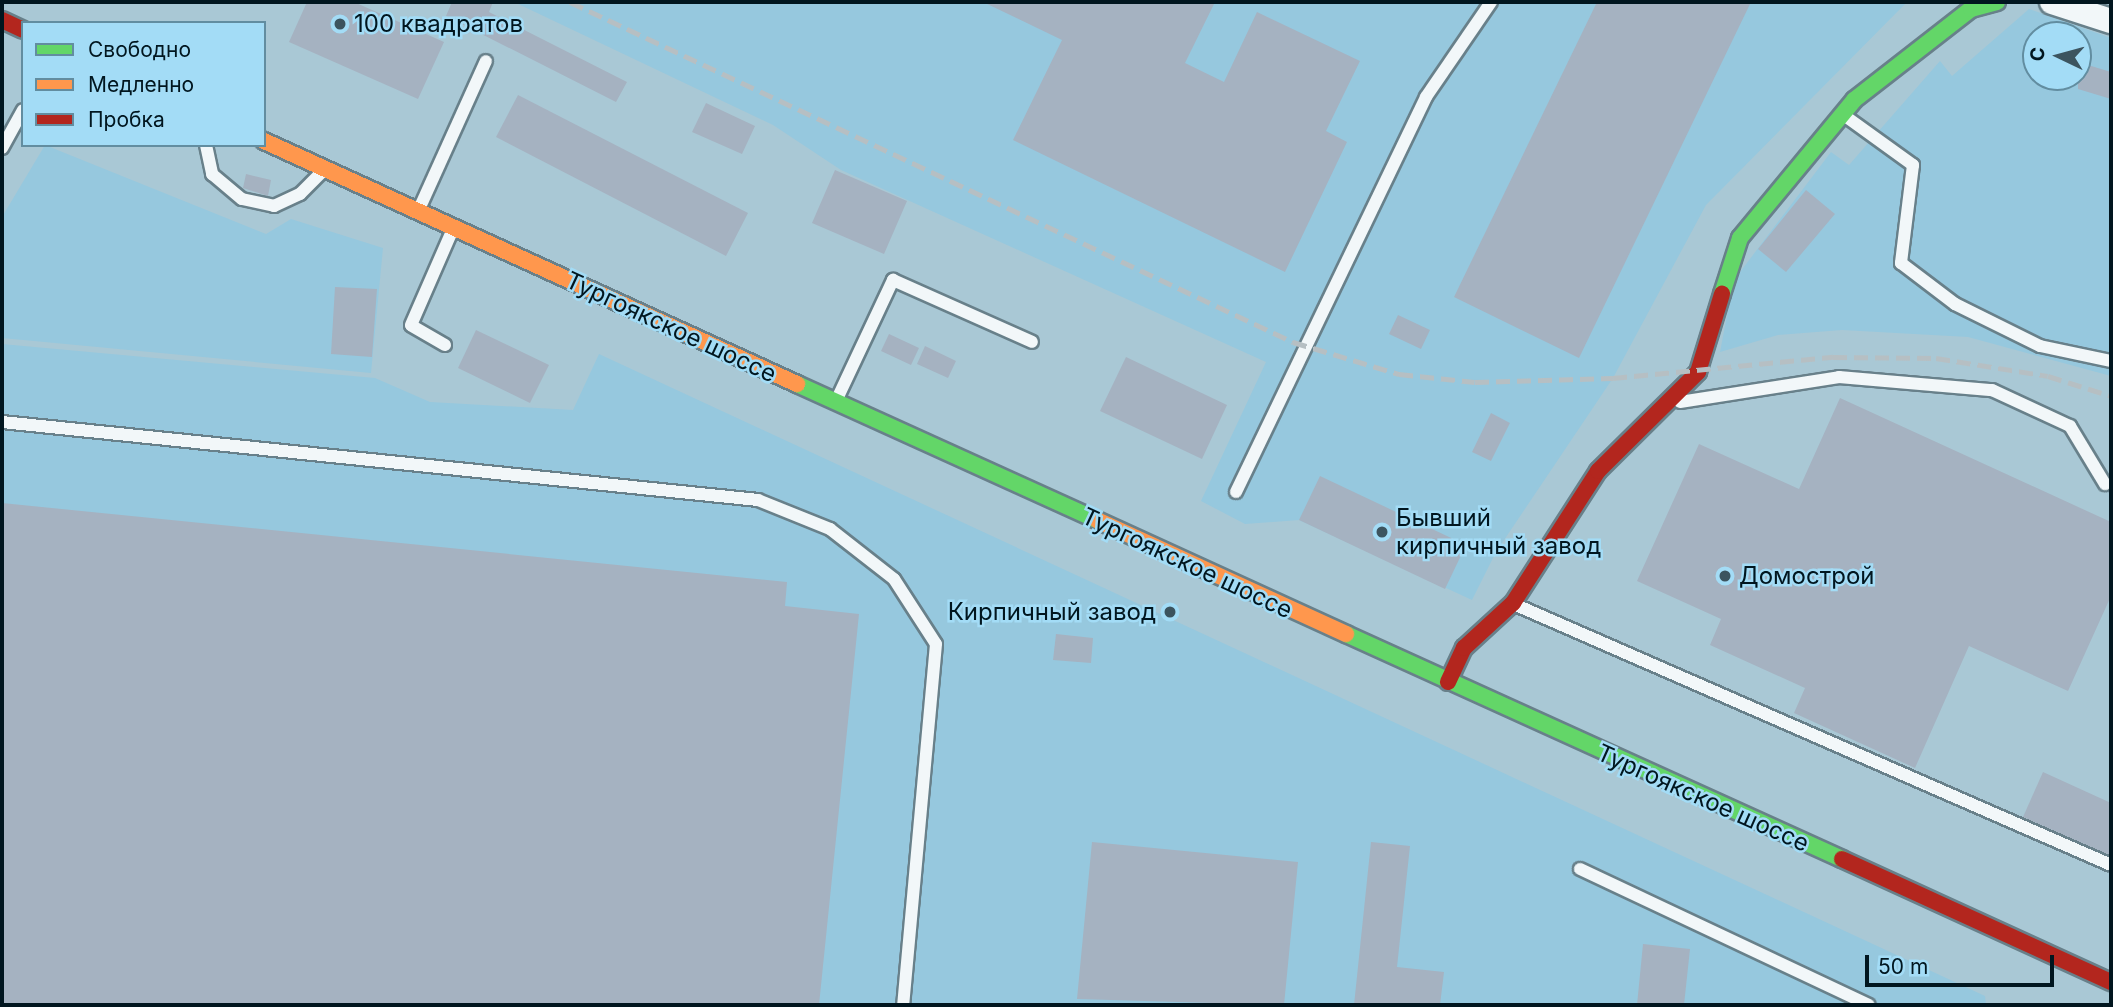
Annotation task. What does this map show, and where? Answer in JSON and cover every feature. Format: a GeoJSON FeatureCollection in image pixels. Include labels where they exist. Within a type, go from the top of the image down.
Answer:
{"type":"FeatureCollection","features":[{"type":"Feature","properties":{"kind":"main road"},"geometry":{"type":"LineString","coordinates":[[1448,682],[1464,648],[1513,603],[1598,471],[1698,372],[1740,238],[1842,114],[1971,9],[1997,2]]}},
{"type":"Feature","properties":{"kind":"main road"},"geometry":{"type":"LineString","coordinates":[[2,20],[21,29]]}},
{"type":"Feature","properties":{"kind":"main road","name":"Тургоякское шоссе"},"geometry":{"type":"LineString","coordinates":[[266,142],[2111,982]]}},
{"type":"Feature","properties":{"kind":"street"},"geometry":{"type":"LineString","coordinates":[[2052,2],[2111,21]]}},
{"type":"Feature","properties":{"kind":"lane"},"geometry":{"type":"LineString","coordinates":[[1236,492],[1426,97],[1491,2]]}},
{"type":"Feature","properties":{"kind":"lane"},"geometry":{"type":"LineString","coordinates":[[418,211],[486,61]]}},
{"type":"Feature","properties":{"kind":"lane"},"geometry":{"type":"LineString","coordinates":[[2,148],[21,114]]}},
{"type":"Feature","properties":{"kind":"lane"},"geometry":{"type":"LineString","coordinates":[[1842,114],[1913,165],[1901,263],[1955,304],[2040,346],[2111,360]]}},
{"type":"Feature","properties":{"kind":"lane"},"geometry":{"type":"LineString","coordinates":[[206,147],[212,174],[242,199],[274,206],[300,194],[325,169]]}},
{"type":"Feature","properties":{"kind":"lane"},"geometry":{"type":"LineString","coordinates":[[445,345],[411,325],[453,227]]}},
{"type":"Feature","properties":{"kind":"lane"},"geometry":{"type":"LineString","coordinates":[[835,402],[893,280],[1032,342]]}},
{"type":"Feature","properties":{"kind":"lane"},"geometry":{"type":"LineString","coordinates":[[1665,405],[1839,377],[1992,390],[2070,426],[2105,484]]}},
{"type":"Feature","properties":{"kind":"lane"},"geometry":{"type":"LineString","coordinates":[[2,422],[758,500],[830,528],[894,579],[936,643],[903,1005]]}},
{"type":"Feature","properties":{"kind":"lane"},"geometry":{"type":"LineString","coordinates":[[1513,603],[2111,865]]}},
{"type":"Feature","properties":{"kind":"lane"},"geometry":{"type":"LineString","coordinates":[[1580,869],[1869,1005]]}},
{"type":"Feature","properties":{"kind":"shaded area"},"geometry":{"type":"Polygon","coordinates":[[[514,2],[1907,2],[1706,205],[1613,378],[1496,552],[1472,600],[1299,520],[1245,524],[1201,501],[1266,362],[841,170],[773,125],[514,2]]]}},
{"type":"Feature","properties":{"kind":"shaded area"},"geometry":{"type":"Polygon","coordinates":[[[2029,9],[2063,21],[2022,21],[2022,91],[2092,91],[2092,31],[2111,38],[2111,376],[1968,337],[1842,330],[1778,335],[1720,352],[1734,280],[1831,152],[1849,165],[1940,61],[1952,76],[2029,9]]]}},
{"type":"Feature","properties":{"kind":"shaded area"},"geometry":{"type":"Polygon","coordinates":[[[44,147],[50,147],[266,234],[291,219],[383,248],[371,373],[2,338],[2,217],[44,147]]]}},
{"type":"Feature","properties":{"kind":"shaded area"},"geometry":{"type":"Polygon","coordinates":[[[2,344],[375,378],[430,402],[573,410],[599,354],[1985,996],[1986,1005],[2,1005],[2,344]]]}},
{"type":"Feature","properties":{"kind":"building"},"geometry":{"type":"Polygon","coordinates":[[[307,2],[354,2],[444,42],[418,99],[289,42],[307,2]]]}},
{"type":"Feature","properties":{"kind":"building"},"geometry":{"type":"Polygon","coordinates":[[[452,2],[493,2],[489,12],[627,82],[616,102],[446,16],[452,2]]]}},
{"type":"Feature","properties":{"kind":"building"},"geometry":{"type":"Polygon","coordinates":[[[983,2],[1215,2],[1185,63],[1224,82],[1257,12],[1360,61],[1326,131],[1347,142],[1285,272],[1013,140],[1062,40],[983,2]]]}},
{"type":"Feature","properties":{"kind":"building"},"geometry":{"type":"Polygon","coordinates":[[[1597,2],[1751,2],[1579,358],[1454,297],[1597,2]]]}},
{"type":"Feature","properties":{"kind":"building"},"geometry":{"type":"Polygon","coordinates":[[[2092,66],[2111,72],[2111,99],[2085,91],[2092,91],[2092,66]]]}},
{"type":"Feature","properties":{"kind":"building"},"geometry":{"type":"Polygon","coordinates":[[[518,95],[748,213],[726,256],[496,137],[518,95]]]}},
{"type":"Feature","properties":{"kind":"building"},"geometry":{"type":"Polygon","coordinates":[[[706,103],[755,126],[742,154],[692,132],[706,103]]]}},
{"type":"Feature","properties":{"kind":"building"},"geometry":{"type":"Polygon","coordinates":[[[835,170],[907,201],[884,254],[812,223],[835,170]]]}},
{"type":"Feature","properties":{"kind":"building"},"geometry":{"type":"Polygon","coordinates":[[[246,174],[271,180],[268,196],[243,188],[246,174]]]}},
{"type":"Feature","properties":{"kind":"building"},"geometry":{"type":"Polygon","coordinates":[[[1806,190],[1835,214],[1786,272],[1758,249],[1806,190]]]}},
{"type":"Feature","properties":{"kind":"building"},"geometry":{"type":"Polygon","coordinates":[[[335,287],[377,289],[372,357],[331,354],[335,287]]]}},
{"type":"Feature","properties":{"kind":"building"},"geometry":{"type":"Polygon","coordinates":[[[1398,315],[1430,330],[1421,349],[1389,334],[1398,315]]]}},
{"type":"Feature","properties":{"kind":"building"},"geometry":{"type":"Polygon","coordinates":[[[476,330],[549,365],[530,403],[458,368],[476,330]]]}},
{"type":"Feature","properties":{"kind":"building"},"geometry":{"type":"Polygon","coordinates":[[[889,334],[919,348],[911,365],[881,351],[889,334]]]}},
{"type":"Feature","properties":{"kind":"building"},"geometry":{"type":"Polygon","coordinates":[[[925,346],[956,361],[948,378],[917,364],[925,346]]]}},
{"type":"Feature","properties":{"kind":"building"},"geometry":{"type":"Polygon","coordinates":[[[1126,357],[1227,405],[1202,459],[1100,411],[1126,357]]]}},
{"type":"Feature","properties":{"kind":"building"},"geometry":{"type":"Polygon","coordinates":[[[1840,398],[2111,522],[2111,596],[2068,691],[1969,646],[1915,768],[1794,713],[1805,688],[1710,645],[1721,619],[1637,581],[1699,444],[1799,489],[1840,398]]]}},
{"type":"Feature","properties":{"kind":"building"},"geometry":{"type":"Polygon","coordinates":[[[1491,413],[1510,423],[1491,461],[1472,452],[1491,413]]]}},
{"type":"Feature","properties":{"kind":"building","name":"Бывший кирпичный завод"},"geometry":{"type":"Polygon","coordinates":[[[1320,476],[1466,545],[1445,589],[1299,520],[1320,476]]]}},
{"type":"Feature","properties":{"kind":"building"},"geometry":{"type":"Polygon","coordinates":[[[2,503],[787,582],[785,606],[859,614],[819,1005],[2,1005],[2,503]]]}},
{"type":"Feature","properties":{"kind":"building"},"geometry":{"type":"Polygon","coordinates":[[[1056,634],[1093,638],[1091,663],[1053,660],[1056,634]]]}},
{"type":"Feature","properties":{"kind":"building"},"geometry":{"type":"Polygon","coordinates":[[[2043,772],[2111,803],[2111,856],[2023,817],[2043,772]]]}},
{"type":"Feature","properties":{"kind":"building"},"geometry":{"type":"Polygon","coordinates":[[[1092,842],[1298,862],[1284,1005],[1077,999],[1092,842]]]}},
{"type":"Feature","properties":{"kind":"building"},"geometry":{"type":"Polygon","coordinates":[[[1371,842],[1410,846],[1397,967],[1444,972],[1440,1005],[1354,1005],[1371,842]]]}},
{"type":"Feature","properties":{"kind":"building"},"geometry":{"type":"Polygon","coordinates":[[[1643,944],[1690,949],[1684,1005],[1637,1005],[1643,944]]]}},
{"type":"Feature","properties":{"kind":"railway"},"geometry":{"type":"LineString","coordinates":[[570,2],[1293,342],[1399,374],[1475,382],[1613,378],[1833,357],[1936,358],[2048,376],[2111,396]]}},
{"type":"Feature","properties":{"kind":"traffic: fast"},"geometry":{"type":"LineString","coordinates":[[1722,294],[1740,238],[1854,100],[1971,9],[1997,2]]}},
{"type":"Feature","properties":{"kind":"traffic: fast"},"geometry":{"type":"LineString","coordinates":[[797,384],[1097,520]]}},
{"type":"Feature","properties":{"kind":"traffic: fast"},"geometry":{"type":"LineString","coordinates":[[1346,634],[1842,859]]}},
{"type":"Feature","properties":{"kind":"traffic: slow"},"geometry":{"type":"LineString","coordinates":[[266,142],[797,384]]}},
{"type":"Feature","properties":{"kind":"traffic: slow"},"geometry":{"type":"LineString","coordinates":[[1097,520],[1346,634]]}},
{"type":"Feature","properties":{"kind":"traffic: jam"},"geometry":{"type":"LineString","coordinates":[[2,20],[21,29]]}},
{"type":"Feature","properties":{"kind":"traffic: jam"},"geometry":{"type":"LineString","coordinates":[[1448,682],[1464,648],[1513,603],[1598,471],[1698,372],[1722,294]]}},
{"type":"Feature","properties":{"kind":"traffic: jam"},"geometry":{"type":"LineString","coordinates":[[1842,859],[2111,982]]}},
{"type":"Feature","properties":{"kind":"place","name":"100 квадратов"},"geometry":{"type":"Point","coordinates":[340,24]}},
{"type":"Feature","properties":{"kind":"place","name":"Бывший кирпичный завод"},"geometry":{"type":"Point","coordinates":[1382,532]}},
{"type":"Feature","properties":{"kind":"place","name":"Домострой"},"geometry":{"type":"Point","coordinates":[1725,576]}},
{"type":"Feature","properties":{"kind":"place","name":"Кирпичный завод"},"geometry":{"type":"Point","coordinates":[1170,612]}}]}
